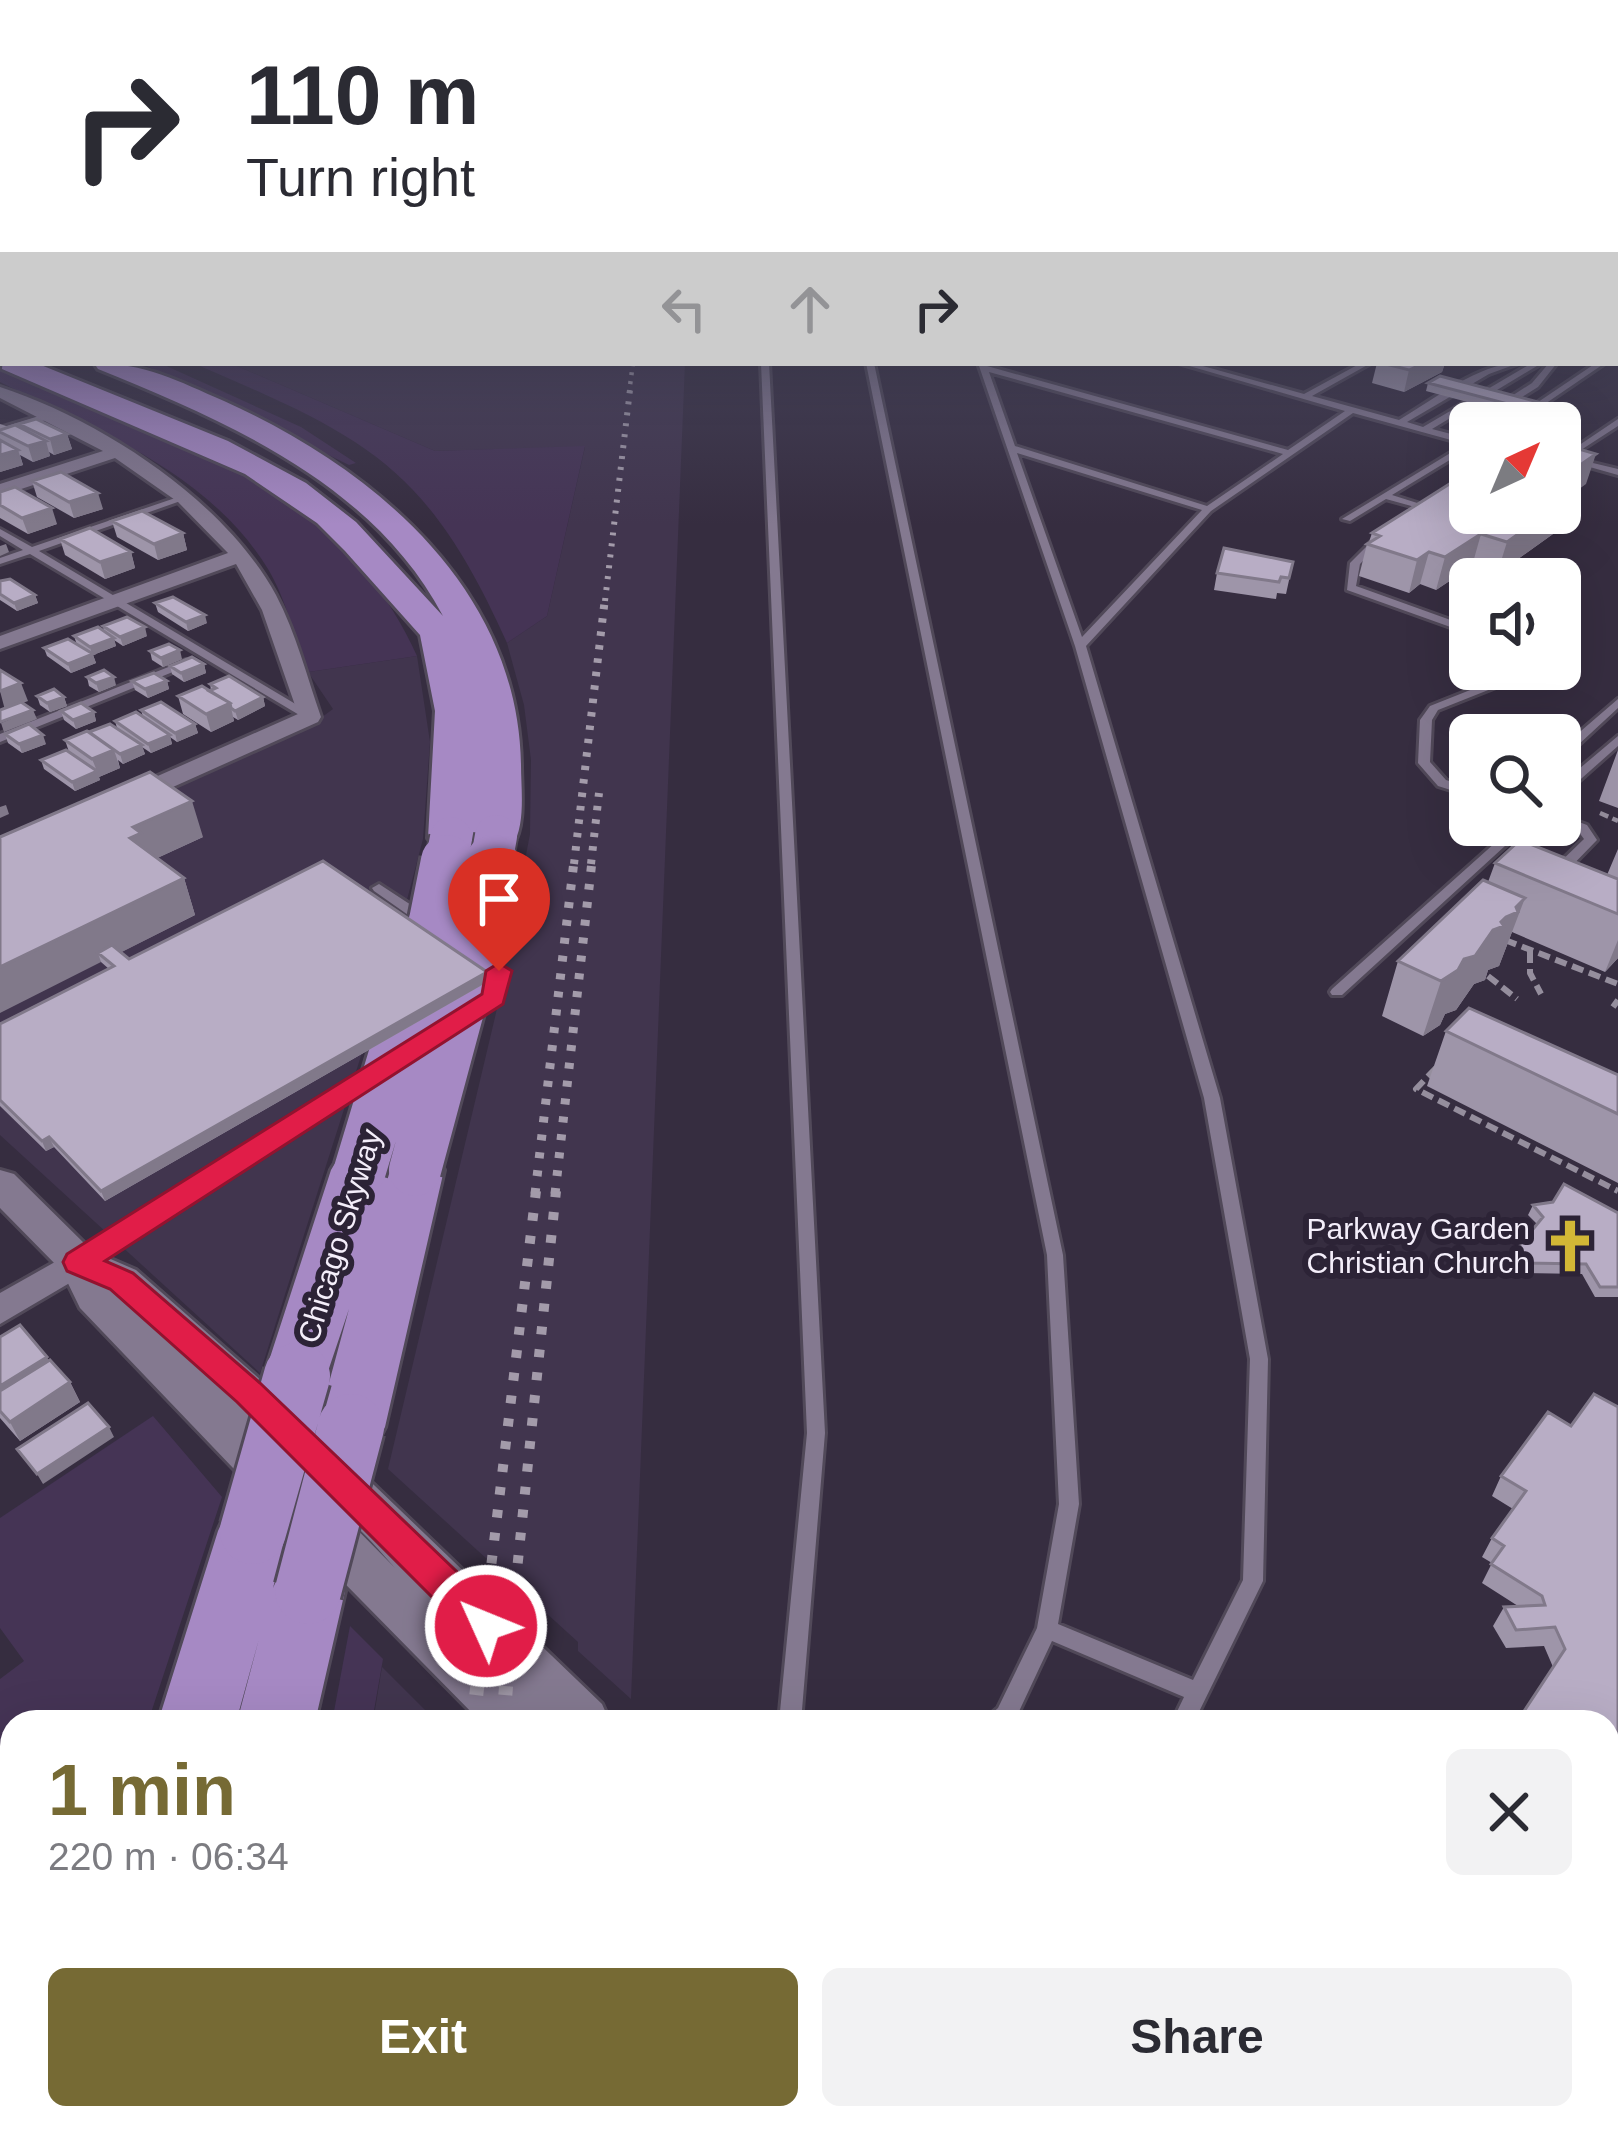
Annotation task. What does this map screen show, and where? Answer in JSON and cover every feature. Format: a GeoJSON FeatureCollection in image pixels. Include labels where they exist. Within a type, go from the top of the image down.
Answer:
{"type":"FeatureCollection","features":[{"type":"Feature","properties":{"kind":"highway"},"geometry":{"type":"LineString","coordinates":[[19,366],[246,463],[286,485],[330,517],[362,548],[402,600],[437,630]]}},
{"type":"Feature","properties":{"kind":"highway","name":"Chicago Skyway"},"geometry":{"type":"LineString","coordinates":[[85,366],[264,451],[318,485],[388,549],[437,630],[456,698],[458,770],[474,837]]}},
{"type":"Feature","properties":{"kind":"highway","name":"Chicago Skyway"},"geometry":{"type":"LineString","coordinates":[[150,368],[306,456],[387,514],[443,583],[482,657],[495,706],[500,762],[474,837],[435,922],[387,1170],[351,1427],[279,1710]]}},
{"type":"Feature","properties":{"kind":"highway","name":"Chicago Skyway"},"geometry":{"type":"LineString","coordinates":[[201,1710],[297,1376],[387,1170]]}},
{"type":"Feature","properties":{"kind":"street"},"geometry":{"type":"LineString","coordinates":[[0,392],[120,451],[184,498],[239,556],[266,595],[310,717],[104,809]]}},
{"type":"Feature","properties":{"kind":"street"},"geometry":{"type":"LineString","coordinates":[[0,490],[120,451]]}},
{"type":"Feature","properties":{"kind":"street"},"geometry":{"type":"LineString","coordinates":[[0,643],[239,556]]}},
{"type":"Feature","properties":{"kind":"street"},"geometry":{"type":"LineString","coordinates":[[0,1184],[78,1262],[95,1297],[506,1710]]}},
{"type":"Feature","properties":{"kind":"street"},"geometry":{"type":"LineString","coordinates":[[0,1310],[78,1262]]}},
{"type":"Feature","properties":{"kind":"street"},"geometry":{"type":"LineString","coordinates":[[78,1262],[122,1281],[249,1392],[572,1710]]}},
{"type":"Feature","properties":{"kind":"lane"},"geometry":{"type":"LineString","coordinates":[[765,366],[816,1433],[791,1710]]}},
{"type":"Feature","properties":{"kind":"lane"},"geometry":{"type":"LineString","coordinates":[[871,366],[1055,1255],[1069,1504],[1047,1629],[1008,1710]]}},
{"type":"Feature","properties":{"kind":"lane"},"geometry":{"type":"LineString","coordinates":[[983,366],[1080,646],[1212,1098],[1259,1360],[1253,1582],[1189,1710]]}},
{"type":"Feature","properties":{"kind":"lane"},"geometry":{"type":"LineString","coordinates":[[983,366],[1290,453]]}},
{"type":"Feature","properties":{"kind":"lane"},"geometry":{"type":"LineString","coordinates":[[1194,366],[1449,437]]}},
{"type":"Feature","properties":{"kind":"lane"},"geometry":{"type":"LineString","coordinates":[[1305,397],[1361,366]]}},
{"type":"Feature","properties":{"kind":"lane"},"geometry":{"type":"LineString","coordinates":[[1387,420],[1488,366]]}},
{"type":"Feature","properties":{"kind":"lane"},"geometry":{"type":"LineString","coordinates":[[1400,423],[1486,372],[1505,366]]}},
{"type":"Feature","properties":{"kind":"lane"},"geometry":{"type":"LineString","coordinates":[[1419,428],[1523,366]]}},
{"type":"Feature","properties":{"kind":"lane"},"geometry":{"type":"LineString","coordinates":[[1419,428],[1543,366]]}},
{"type":"Feature","properties":{"kind":"lane"},"geometry":{"type":"LineString","coordinates":[[1438,434],[1544,366]]}},
{"type":"Feature","properties":{"kind":"lane"},"geometry":{"type":"LineString","coordinates":[[1508,402],[1535,385],[1547,366]]}},
{"type":"Feature","properties":{"kind":"lane"},"geometry":{"type":"LineString","coordinates":[[1526,402],[1548,388],[1549,366]]}},
{"type":"Feature","properties":{"kind":"lane"},"geometry":{"type":"LineString","coordinates":[[1542,402],[1596,366]]}},
{"type":"Feature","properties":{"kind":"lane"},"geometry":{"type":"LineString","coordinates":[[1080,646],[1208,509],[1352,410]]}},
{"type":"Feature","properties":{"kind":"lane"},"geometry":{"type":"LineString","coordinates":[[0,431],[49,416]]}},
{"type":"Feature","properties":{"kind":"lane"},"geometry":{"type":"LineString","coordinates":[[1581,446],[1618,422]]}},
{"type":"Feature","properties":{"kind":"lane"},"geometry":{"type":"LineString","coordinates":[[1015,449],[1208,509]]}},
{"type":"Feature","properties":{"kind":"lane"},"geometry":{"type":"LineString","coordinates":[[1346,520],[1449,457]]}},
{"type":"Feature","properties":{"kind":"lane"},"geometry":{"type":"LineString","coordinates":[[1581,463],[1618,472]]}},
{"type":"Feature","properties":{"kind":"lane"},"geometry":{"type":"LineString","coordinates":[[1385,496],[1430,509]]}},
{"type":"Feature","properties":{"kind":"lane"},"geometry":{"type":"LineString","coordinates":[[0,561],[184,498]]}},
{"type":"Feature","properties":{"kind":"lane"},"geometry":{"type":"LineString","coordinates":[[1412,520],[1449,498]]}},
{"type":"Feature","properties":{"kind":"lane"},"geometry":{"type":"LineString","coordinates":[[1394,531],[1355,563],[1351,588],[1449,623]]}},
{"type":"Feature","properties":{"kind":"lane"},"geometry":{"type":"LineString","coordinates":[[0,532],[310,717]]}},
{"type":"Feature","properties":{"kind":"lane"},"geometry":{"type":"LineString","coordinates":[[0,738],[206,655]]}},
{"type":"Feature","properties":{"kind":"lane"},"geometry":{"type":"LineString","coordinates":[[1449,784],[1424,763],[1426,720],[1434,708],[1479,690]]}},
{"type":"Feature","properties":{"kind":"lane"},"geometry":{"type":"LineString","coordinates":[[1581,736],[1618,703]]}},
{"type":"Feature","properties":{"kind":"lane"},"geometry":{"type":"LineString","coordinates":[[1581,773],[1618,740]]}},
{"type":"Feature","properties":{"kind":"lane"},"geometry":{"type":"LineString","coordinates":[[1537,878],[1549,880],[1592,840],[1581,827]]}},
{"type":"Feature","properties":{"kind":"lane"},"geometry":{"type":"LineString","coordinates":[[1337,992],[1504,846]]}},
{"type":"Feature","properties":{"kind":"lane"},"geometry":{"type":"LineString","coordinates":[[380,888],[448,936]]}},
{"type":"Feature","properties":{"kind":"lane"},"geometry":{"type":"LineString","coordinates":[[436,1036],[494,998],[499,971],[465,947]]}},
{"type":"Feature","properties":{"kind":"lane"},"geometry":{"type":"LineString","coordinates":[[78,1262],[416,1048]]}},
{"type":"Feature","properties":{"kind":"lane"},"geometry":{"type":"LineString","coordinates":[[1047,1629],[1198,1693]]}},
{"type":"Feature","properties":{"kind":"path"},"geometry":{"type":"LineString","coordinates":[[1494,935],[1618,984]]}},
{"type":"Feature","properties":{"kind":"path"},"geometry":{"type":"LineString","coordinates":[[1529,951],[1530,973],[1541,994]]}},
{"type":"Feature","properties":{"kind":"path"},"geometry":{"type":"LineString","coordinates":[[1488,976],[1517,999]]}},
{"type":"Feature","properties":{"kind":"path"},"geometry":{"type":"LineString","coordinates":[[1445,1058],[1417,1089],[1618,1191]]}},
{"type":"Feature","properties":{"kind":"shaded area"},"geometry":{"type":"Polygon","coordinates":[[[2,366],[122,415],[240,472],[294,507],[342,548],[384,597],[417,656],[308,672],[268,569],[215,506],[148,457],[0,382],[2,366]]]}},
{"type":"Feature","properties":{"kind":"shaded area"},"geometry":{"type":"Polygon","coordinates":[[[147,366],[166,366],[301,427],[356,463],[349,465],[147,366]]]}},
{"type":"Feature","properties":{"kind":"shaded area"},"geometry":{"type":"Polygon","coordinates":[[[200,366],[237,366],[435,451],[585,446],[547,616],[507,643],[478,583],[418,495],[347,437],[200,366]]]}},
{"type":"Feature","properties":{"kind":"shaded area"},"geometry":{"type":"Polygon","coordinates":[[[237,366],[685,366],[631,1699],[578,1651],[578,1642],[388,1469],[496,1013],[530,834],[531,760],[524,705],[507,643],[547,616],[585,447],[435,451],[237,366]]]}},
{"type":"Feature","properties":{"kind":"shaded area"},"geometry":{"type":"Polygon","coordinates":[[[417,656],[430,742],[423,839],[389,968],[260,1373],[0,1135],[0,865],[307,728],[333,709],[308,672],[417,656]]]}},
{"type":"Feature","properties":{"kind":"shaded area"},"geometry":{"type":"Polygon","coordinates":[[[153,1416],[222,1497],[152,1710],[0,1710],[0,1679],[24,1661],[0,1628],[0,1518],[153,1416]]]}},
{"type":"Feature","properties":{"kind":"shaded area"},"geometry":{"type":"Polygon","coordinates":[[[350,1626],[383,1659],[374,1710],[334,1710],[350,1626]]]}},
{"type":"Feature","properties":{"kind":"shaded area"},"geometry":{"type":"Polygon","coordinates":[[[382,1667],[425,1710],[375,1710],[382,1667]]]}},
{"type":"Feature","properties":{"kind":"building"},"geometry":{"type":"Polygon","coordinates":[[[1440,376],[1538,402],[1500,402],[1428,383],[1440,376]]]}},
{"type":"Feature","properties":{"kind":"building"},"geometry":{"type":"Polygon","coordinates":[[[36,419],[67,434],[50,439],[19,424],[36,419]]]}},
{"type":"Feature","properties":{"kind":"building"},"geometry":{"type":"Polygon","coordinates":[[[15,425],[46,441],[28,446],[0,432],[15,425]]]}},
{"type":"Feature","properties":{"kind":"building"},"geometry":{"type":"Polygon","coordinates":[[[0,440],[18,450],[0,455],[0,440]]]}},
{"type":"Feature","properties":{"kind":"building"},"geometry":{"type":"Polygon","coordinates":[[[1581,450],[1596,454],[1581,464],[1581,450]]]}},
{"type":"Feature","properties":{"kind":"building"},"geometry":{"type":"Polygon","coordinates":[[[61,472],[98,493],[69,502],[32,481],[61,472]]]}},
{"type":"Feature","properties":{"kind":"building"},"geometry":{"type":"Polygon","coordinates":[[[1449,484],[1449,534],[1481,534],[1445,557],[1429,552],[1417,560],[1367,544],[1380,536],[1372,533],[1449,484]]]}},
{"type":"Feature","properties":{"kind":"building"},"geometry":{"type":"Polygon","coordinates":[[[15,487],[52,508],[22,518],[0,505],[0,492],[15,487]]]}},
{"type":"Feature","properties":{"kind":"building"},"geometry":{"type":"Polygon","coordinates":[[[142,511],[183,533],[154,544],[112,521],[142,511]]]}},
{"type":"Feature","properties":{"kind":"building"},"geometry":{"type":"Polygon","coordinates":[[[90,528],[131,552],[100,562],[60,539],[90,528]]]}},
{"type":"Feature","properties":{"kind":"building"},"geometry":{"type":"Polygon","coordinates":[[[1481,534],[1518,534],[1507,542],[1481,534]]]}},
{"type":"Feature","properties":{"kind":"building"},"geometry":{"type":"Polygon","coordinates":[[[1224,548],[1293,562],[1289,578],[1281,577],[1279,582],[1217,573],[1224,548]]]}},
{"type":"Feature","properties":{"kind":"building"},"geometry":{"type":"Polygon","coordinates":[[[10,579],[35,595],[14,603],[0,594],[0,581],[10,579]]]}},
{"type":"Feature","properties":{"kind":"building"},"geometry":{"type":"Polygon","coordinates":[[[173,597],[205,615],[186,622],[155,603],[173,597]]]}},
{"type":"Feature","properties":{"kind":"building"},"geometry":{"type":"Polygon","coordinates":[[[127,617],[145,627],[120,637],[103,626],[127,617]]]}},
{"type":"Feature","properties":{"kind":"building"},"geometry":{"type":"Polygon","coordinates":[[[98,627],[114,638],[90,647],[74,636],[98,627]]]}},
{"type":"Feature","properties":{"kind":"building"},"geometry":{"type":"Polygon","coordinates":[[[68,639],[93,654],[68,664],[44,648],[68,639]]]}},
{"type":"Feature","properties":{"kind":"building"},"geometry":{"type":"Polygon","coordinates":[[[169,644],[180,650],[161,658],[150,651],[169,644]]]}},
{"type":"Feature","properties":{"kind":"building"},"geometry":{"type":"Polygon","coordinates":[[[192,657],[204,664],[181,673],[170,666],[192,657]]]}},
{"type":"Feature","properties":{"kind":"building"},"geometry":{"type":"Polygon","coordinates":[[[0,670],[21,683],[0,691],[0,670]]]}},
{"type":"Feature","properties":{"kind":"building"},"geometry":{"type":"Polygon","coordinates":[[[104,670],[114,677],[96,683],[87,677],[104,670]]]}},
{"type":"Feature","properties":{"kind":"building"},"geometry":{"type":"Polygon","coordinates":[[[154,673],[167,681],[145,689],[132,681],[154,673]]]}},
{"type":"Feature","properties":{"kind":"building"},"geometry":{"type":"Polygon","coordinates":[[[229,676],[263,697],[235,711],[209,691],[216,688],[210,684],[229,676]]]}},
{"type":"Feature","properties":{"kind":"building"},"geometry":{"type":"Polygon","coordinates":[[[202,686],[230,703],[206,714],[178,696],[202,686]]]}},
{"type":"Feature","properties":{"kind":"building"},"geometry":{"type":"Polygon","coordinates":[[[54,689],[64,697],[47,703],[37,696],[54,689]]]}},
{"type":"Feature","properties":{"kind":"building"},"geometry":{"type":"Polygon","coordinates":[[[21,702],[33,710],[0,722],[0,710],[21,702]]]}},
{"type":"Feature","properties":{"kind":"building"},"geometry":{"type":"Polygon","coordinates":[[[161,702],[195,724],[175,733],[141,710],[161,702]]]}},
{"type":"Feature","properties":{"kind":"building"},"geometry":{"type":"Polygon","coordinates":[[[81,703],[94,712],[73,720],[61,711],[81,703]]]}},
{"type":"Feature","properties":{"kind":"building"},"geometry":{"type":"Polygon","coordinates":[[[136,712],[170,735],[148,744],[115,721],[136,712]]]}},
{"type":"Feature","properties":{"kind":"building"},"geometry":{"type":"Polygon","coordinates":[[[29,724],[43,735],[19,744],[5,734],[29,724]]]}},
{"type":"Feature","properties":{"kind":"building"},"geometry":{"type":"Polygon","coordinates":[[[110,724],[142,745],[120,754],[89,732],[110,724]]]}},
{"type":"Feature","properties":{"kind":"building"},"geometry":{"type":"Polygon","coordinates":[[[87,731],[114,750],[92,759],[65,740],[87,731]]]}},
{"type":"Feature","properties":{"kind":"building"},"geometry":{"type":"Polygon","coordinates":[[[66,750],[97,771],[72,782],[41,760],[66,750]]]}},
{"type":"Feature","properties":{"kind":"building"},"geometry":{"type":"Polygon","coordinates":[[[150,772],[192,801],[133,827],[141,833],[130,838],[184,878],[0,967],[0,837],[150,772]]]}},
{"type":"Feature","properties":{"kind":"building"},"geometry":{"type":"Polygon","coordinates":[[[1513,846],[1535,846],[1618,879],[1618,914],[1495,863],[1513,846]]]}},
{"type":"Feature","properties":{"kind":"building"},"geometry":{"type":"Polygon","coordinates":[[[323,861],[487,972],[101,1191],[49,1137],[42,1141],[0,1100],[0,1024],[114,966],[98,953],[112,945],[129,959],[323,861]]]}},
{"type":"Feature","properties":{"kind":"building"},"geometry":{"type":"Polygon","coordinates":[[[1483,880],[1525,898],[1516,907],[1518,912],[1493,930],[1475,956],[1464,959],[1458,970],[1441,981],[1398,961],[1483,880]]]}},
{"type":"Feature","properties":{"kind":"building"},"geometry":{"type":"Polygon","coordinates":[[[1469,1008],[1618,1075],[1618,1114],[1446,1031],[1469,1008]]]}},
{"type":"Feature","properties":{"kind":"building","name":"Parkway Garden Christian Church"},"geometry":{"type":"Polygon","coordinates":[[[1564,1184],[1618,1213],[1618,1287],[1600,1287],[1586,1264],[1524,1263],[1511,1256],[1543,1217],[1533,1205],[1553,1202],[1564,1184]]]}},
{"type":"Feature","properties":{"kind":"building"},"geometry":{"type":"Polygon","coordinates":[[[20,1325],[47,1357],[0,1386],[0,1337],[20,1325]]]}},
{"type":"Feature","properties":{"kind":"building"},"geometry":{"type":"Polygon","coordinates":[[[50,1360],[70,1382],[10,1422],[0,1411],[0,1391],[50,1360]]]}},
{"type":"Feature","properties":{"kind":"building"},"geometry":{"type":"Polygon","coordinates":[[[1594,1394],[1618,1407],[1618,1710],[1525,1710],[1565,1649],[1555,1627],[1516,1630],[1504,1607],[1545,1605],[1542,1596],[1491,1564],[1504,1546],[1492,1538],[1526,1491],[1501,1476],[1548,1412],[1571,1426],[1594,1394]]]}},
{"type":"Feature","properties":{"kind":"building"},"geometry":{"type":"Polygon","coordinates":[[[88,1403],[109,1427],[37,1474],[17,1449],[88,1403]]]}},
{"type":"Feature","properties":{"kind":"railway"},"geometry":{"type":"LineString","coordinates":[[629,393],[633,366]]}},
{"type":"Feature","properties":{"kind":"railway"},"geometry":{"type":"LineString","coordinates":[[605,601],[630,390]]}},
{"type":"Feature","properties":{"kind":"railway"},"geometry":{"type":"LineString","coordinates":[[574,864],[605,598]]}},
{"type":"Feature","properties":{"kind":"railway"},"geometry":{"type":"LineString","coordinates":[[591,864],[599,793]]}},
{"type":"Feature","properties":{"kind":"railway"},"geometry":{"type":"LineString","coordinates":[[535,1194],[574,861]]}},
{"type":"Feature","properties":{"kind":"railway"},"geometry":{"type":"LineString","coordinates":[[555,1194],[592,861]]}},
{"type":"Feature","properties":{"kind":"railway"},"geometry":{"type":"LineString","coordinates":[[486,1609],[536,1191]]}},
{"type":"Feature","properties":{"kind":"railway"},"geometry":{"type":"LineString","coordinates":[[513,1609],[556,1191]]}},
{"type":"Feature","properties":{"kind":"railway"},"geometry":{"type":"LineString","coordinates":[[474,1710],[487,1606]]}},
{"type":"Feature","properties":{"kind":"railway"},"geometry":{"type":"LineString","coordinates":[[504,1710],[513,1606]]}},
{"type":"Feature","properties":{"kind":"place","name":"Parkway Garden Christian Church"},"geometry":{"type":"Point","coordinates":[1570,1246]}},
{"type":"Feature","properties":{"kind":"route"},"geometry":{"type":"LineString","coordinates":[[486,1626],[249,1392],[122,1281],[78,1262],[494,998],[499,971]]}}]}
